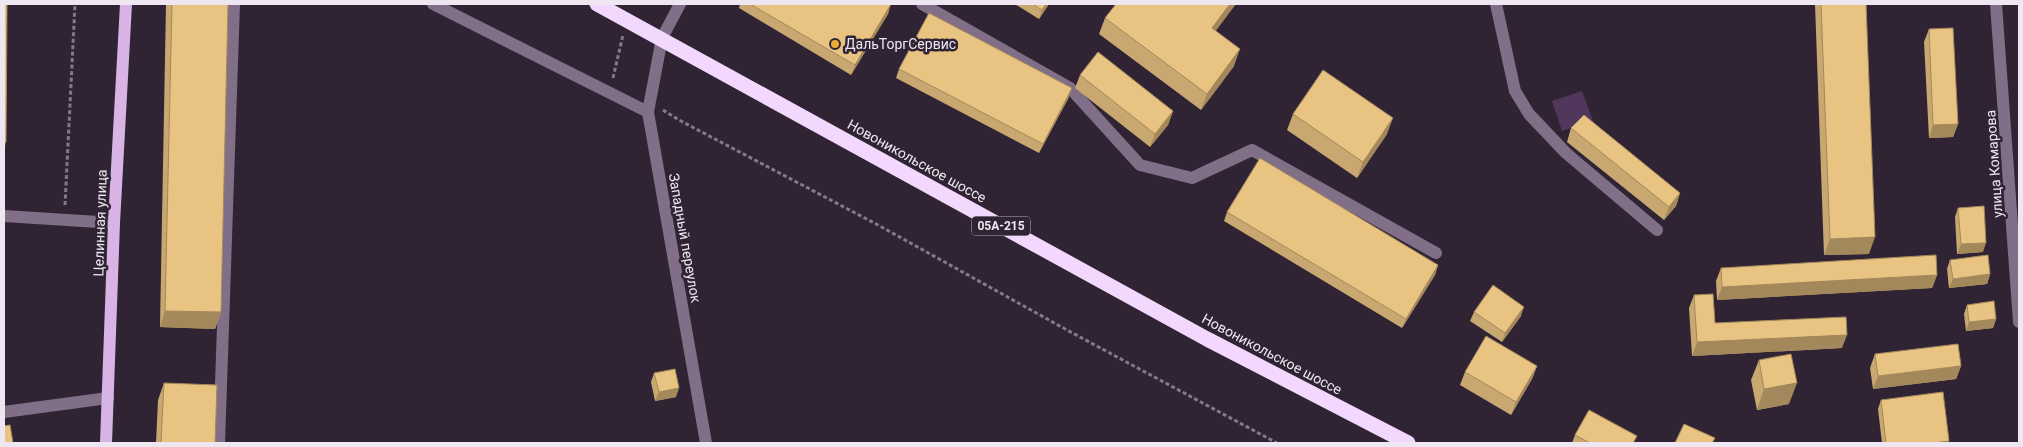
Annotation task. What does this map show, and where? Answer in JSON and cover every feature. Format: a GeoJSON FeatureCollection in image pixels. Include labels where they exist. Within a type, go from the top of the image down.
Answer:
{"type":"FeatureCollection","features":[{"type":"Feature","properties":{"kind":"highway","name":"Новоникольское шоссе"},"geometry":{"type":"LineString","coordinates":[[597,4],[1207,339],[1408,443]]}},
{"type":"Feature","properties":{"kind":"main road","name":"Целинная улица"},"geometry":{"type":"LineString","coordinates":[[106,443],[114,223],[126,4]]}},
{"type":"Feature","properties":{"kind":"street"},"geometry":{"type":"LineString","coordinates":[[219,443],[234,4]]}},
{"type":"Feature","properties":{"kind":"street"},"geometry":{"type":"LineString","coordinates":[[433,4],[649,106]]}},
{"type":"Feature","properties":{"kind":"street","name":"Западный переулок"},"geometry":{"type":"LineString","coordinates":[[680,4],[662,38],[649,106],[706,443]]}},
{"type":"Feature","properties":{"kind":"street"},"geometry":{"type":"LineString","coordinates":[[922,4],[1070,88],[1140,165],[1192,178],[1252,150],[1436,253]]}},
{"type":"Feature","properties":{"kind":"street"},"geometry":{"type":"LineString","coordinates":[[1496,4],[1515,91],[1529,114],[1566,153],[1657,230]]}},
{"type":"Feature","properties":{"kind":"street","name":"улица Комарова"},"geometry":{"type":"LineString","coordinates":[[1996,4],[2019,322]]}},
{"type":"Feature","properties":{"kind":"street"},"geometry":{"type":"LineString","coordinates":[[4,216],[114,223]]}},
{"type":"Feature","properties":{"kind":"street"},"geometry":{"type":"LineString","coordinates":[[4,412],[108,398]]}},
{"type":"Feature","properties":{"kind":"path"},"geometry":{"type":"LineString","coordinates":[[64,220],[75,4]]}},
{"type":"Feature","properties":{"kind":"path"},"geometry":{"type":"LineString","coordinates":[[620,82],[613,78],[626,20]]}},
{"type":"Feature","properties":{"kind":"path"},"geometry":{"type":"LineString","coordinates":[[649,106],[878,224],[1067,330],[1277,443]]}},
{"type":"Feature","properties":{"kind":"shaded area"},"geometry":{"type":"Polygon","coordinates":[[[1582,91],[1593,121],[1562,131],[1552,101],[1582,91]]]}},
{"type":"Feature","properties":{"kind":"building"},"geometry":{"type":"Polygon","coordinates":[[[4,4],[7,4],[6,142],[4,142],[4,4]]]}},
{"type":"Feature","properties":{"kind":"building"},"geometry":{"type":"Polygon","coordinates":[[[172,4],[228,4],[221,312],[165,311],[172,4]]]}},
{"type":"Feature","properties":{"kind":"building","name":"ДальТоргСервис"},"geometry":{"type":"Polygon","coordinates":[[[750,4],[891,4],[855,65],[750,4]]]}},
{"type":"Feature","properties":{"kind":"building"},"geometry":{"type":"Polygon","coordinates":[[[1033,4],[1046,4],[1042,10],[1033,4]]]}},
{"type":"Feature","properties":{"kind":"building"},"geometry":{"type":"Polygon","coordinates":[[[1116,4],[1230,4],[1212,28],[1240,49],[1207,94],[1105,18],[1116,4]]]}},
{"type":"Feature","properties":{"kind":"building"},"geometry":{"type":"Polygon","coordinates":[[[1821,4],[1866,4],[1875,237],[1830,239],[1821,4]]]}},
{"type":"Feature","properties":{"kind":"building"},"geometry":{"type":"Polygon","coordinates":[[[929,13],[1072,88],[1043,144],[899,69],[929,13]]]}},
{"type":"Feature","properties":{"kind":"building"},"geometry":{"type":"Polygon","coordinates":[[[1953,28],[1958,124],[1933,125],[1929,29],[1953,28]]]}},
{"type":"Feature","properties":{"kind":"building"},"geometry":{"type":"Polygon","coordinates":[[[1098,52],[1173,111],[1155,134],[1080,75],[1098,52]]]}},
{"type":"Feature","properties":{"kind":"building"},"geometry":{"type":"Polygon","coordinates":[[[1323,70],[1393,118],[1363,162],[1293,114],[1323,70]]]}},
{"type":"Feature","properties":{"kind":"building"},"geometry":{"type":"Polygon","coordinates":[[[1584,115],[1680,193],[1669,207],[1571,128],[1584,115]]]}},
{"type":"Feature","properties":{"kind":"building"},"geometry":{"type":"Polygon","coordinates":[[[1260,158],[1438,265],[1406,319],[1227,212],[1260,158]]]}},
{"type":"Feature","properties":{"kind":"building"},"geometry":{"type":"Polygon","coordinates":[[[1984,206],[1986,243],[1961,244],[1958,208],[1984,206]]]}},
{"type":"Feature","properties":{"kind":"building"},"geometry":{"type":"Polygon","coordinates":[[[1936,255],[1937,275],[1722,287],[1721,268],[1936,255]]]}},
{"type":"Feature","properties":{"kind":"building"},"geometry":{"type":"Polygon","coordinates":[[[1988,255],[1990,274],[1953,279],[1950,260],[1988,255]]]}},
{"type":"Feature","properties":{"kind":"building"},"geometry":{"type":"Polygon","coordinates":[[[1493,285],[1524,307],[1505,333],[1474,312],[1493,285]]]}},
{"type":"Feature","properties":{"kind":"building"},"geometry":{"type":"Polygon","coordinates":[[[1713,294],[1715,323],[1846,317],[1847,335],[1697,342],[1694,295],[1713,294]]]}},
{"type":"Feature","properties":{"kind":"building"},"geometry":{"type":"Polygon","coordinates":[[[1994,301],[1996,319],[1969,322],[1967,305],[1994,301]]]}},
{"type":"Feature","properties":{"kind":"building"},"geometry":{"type":"Polygon","coordinates":[[[1486,336],[1537,366],[1516,402],[1465,372],[1486,336]]]}},
{"type":"Feature","properties":{"kind":"building"},"geometry":{"type":"Polygon","coordinates":[[[1958,344],[1961,366],[1878,376],[1875,354],[1958,344]]]}},
{"type":"Feature","properties":{"kind":"building"},"geometry":{"type":"Polygon","coordinates":[[[1791,354],[1797,383],[1764,389],[1759,360],[1791,354]]]}},
{"type":"Feature","properties":{"kind":"building"},"geometry":{"type":"Polygon","coordinates":[[[675,369],[679,388],[659,392],[654,373],[675,369]]]}},
{"type":"Feature","properties":{"kind":"building"},"geometry":{"type":"Polygon","coordinates":[[[164,383],[217,385],[215,443],[161,443],[164,383]]]}},
{"type":"Feature","properties":{"kind":"building"},"geometry":{"type":"Polygon","coordinates":[[[1943,392],[1949,441],[1886,443],[1881,400],[1943,392]]]}},
{"type":"Feature","properties":{"kind":"building"},"geometry":{"type":"Polygon","coordinates":[[[1589,410],[1637,436],[1633,443],[1590,443],[1575,435],[1589,410]]]}},
{"type":"Feature","properties":{"kind":"building"},"geometry":{"type":"Polygon","coordinates":[[[1684,424],[1715,438],[1712,443],[1675,443],[1684,424]]]}},
{"type":"Feature","properties":{"kind":"building"},"geometry":{"type":"Polygon","coordinates":[[[10,425],[13,443],[4,443],[4,426],[10,425]]]}},
{"type":"Feature","properties":{"kind":"place","name":"ДальТоргСервис"},"geometry":{"type":"Point","coordinates":[835,44]}}]}
